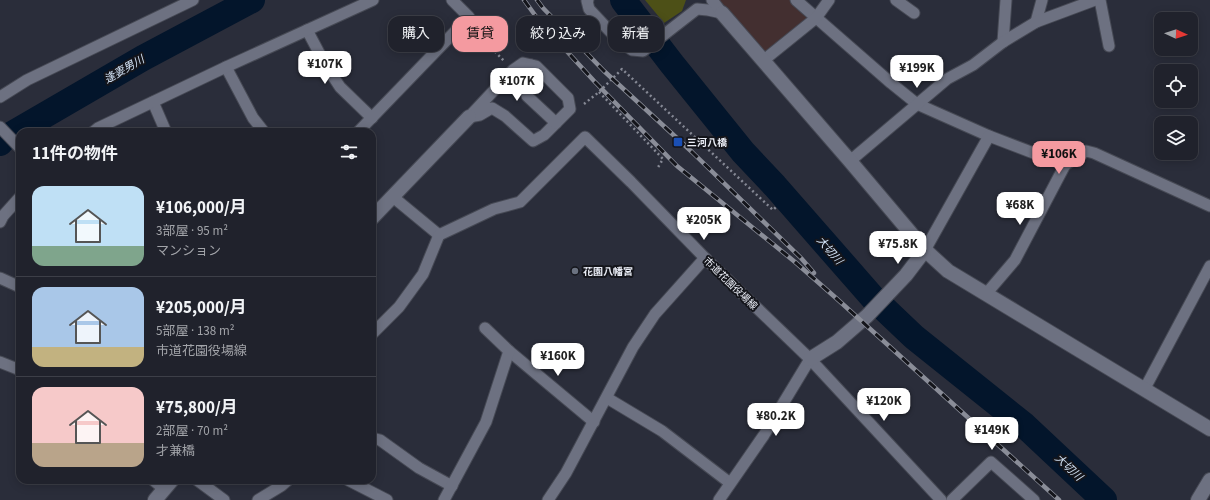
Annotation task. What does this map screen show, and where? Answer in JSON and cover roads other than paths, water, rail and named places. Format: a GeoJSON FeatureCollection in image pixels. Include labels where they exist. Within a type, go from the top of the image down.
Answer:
{"type":"FeatureCollection","features":[{"type":"Feature","properties":{"kind":"street"},"geometry":{"type":"LineString","coordinates":[[0,97],[27,80],[193,0]]}},
{"type":"Feature","properties":{"kind":"street"},"geometry":{"type":"LineString","coordinates":[[98,128],[226,66],[373,0]]}},
{"type":"Feature","properties":{"kind":"street"},"geometry":{"type":"LineString","coordinates":[[362,128],[469,17],[452,0]]}},
{"type":"Feature","properties":{"kind":"street"},"geometry":{"type":"LineString","coordinates":[[588,0],[589,9],[619,41],[632,50],[642,51],[697,4],[708,10],[722,13]]}},
{"type":"Feature","properties":{"kind":"street"},"geometry":{"type":"LineString","coordinates":[[712,0],[925,250],[948,272],[1210,429]]}},
{"type":"Feature","properties":{"kind":"street"},"geometry":{"type":"LineString","coordinates":[[796,0],[890,83],[917,104],[989,136],[1065,165]]}},
{"type":"Feature","properties":{"kind":"street"},"geometry":{"type":"LineString","coordinates":[[764,60],[816,18],[829,0]]}},
{"type":"Feature","properties":{"kind":"street"},"geometry":{"type":"LineString","coordinates":[[896,0],[914,13]]}},
{"type":"Feature","properties":{"kind":"street"},"geometry":{"type":"LineString","coordinates":[[1003,42],[1006,0]]}},
{"type":"Feature","properties":{"kind":"street"},"geometry":{"type":"LineString","coordinates":[[1036,22],[1042,0]]}},
{"type":"Feature","properties":{"kind":"street"},"geometry":{"type":"LineString","coordinates":[[850,161],[948,79],[973,65],[1003,42],[1036,22],[1095,0]]}},
{"type":"Feature","properties":{"kind":"street"},"geometry":{"type":"LineString","coordinates":[[1100,0],[1109,46]]}},
{"type":"Feature","properties":{"kind":"street"},"geometry":{"type":"LineString","coordinates":[[307,30],[325,64],[340,87],[372,118]]}},
{"type":"Feature","properties":{"kind":"street"},"geometry":{"type":"LineString","coordinates":[[376,214],[513,70],[523,63],[536,66],[568,98],[570,109],[544,135],[533,141],[505,116],[492,108]]}},
{"type":"Feature","properties":{"kind":"street"},"geometry":{"type":"LineString","coordinates":[[531,65],[524,84],[527,96],[556,123]]}},
{"type":"Feature","properties":{"kind":"street"},"geometry":{"type":"LineString","coordinates":[[226,66],[253,118],[261,128]]}},
{"type":"Feature","properties":{"kind":"street"},"geometry":{"type":"LineString","coordinates":[[492,108],[494,91]]}},
{"type":"Feature","properties":{"kind":"street"},"geometry":{"type":"LineString","coordinates":[[153,102],[164,128]]}},
{"type":"Feature","properties":{"kind":"street"},"geometry":{"type":"LineString","coordinates":[[469,117],[480,115],[492,108]]}},
{"type":"Feature","properties":{"kind":"street"},"geometry":{"type":"LineString","coordinates":[[0,127],[16,144]]}},
{"type":"Feature","properties":{"kind":"street"},"geometry":{"type":"LineString","coordinates":[[722,499],[730,483],[764,435],[810,359],[837,342],[867,316],[906,275],[925,250],[989,136]]}},
{"type":"Feature","properties":{"kind":"street","name":"市道花園役場線"},"geometry":{"type":"LineString","coordinates":[[439,236],[494,209],[520,202],[585,138],[631,182],[705,258],[810,359],[941,500]]}},
{"type":"Feature","properties":{"kind":"street"},"geometry":{"type":"LineString","coordinates":[[986,294],[1015,260],[1065,165],[1086,152],[1094,153],[1210,206]]}},
{"type":"Feature","properties":{"kind":"street"},"geometry":{"type":"LineString","coordinates":[[376,330],[399,307],[423,274],[439,236],[392,197]]}},
{"type":"Feature","properties":{"kind":"street"},"geometry":{"type":"LineString","coordinates":[[0,222],[3,216],[16,201]]}},
{"type":"Feature","properties":{"kind":"street"},"geometry":{"type":"LineString","coordinates":[[548,500],[566,473],[633,347],[654,314],[705,258]]}},
{"type":"Feature","properties":{"kind":"street"},"geometry":{"type":"LineString","coordinates":[[1144,390],[1210,266]]}},
{"type":"Feature","properties":{"kind":"street"},"geometry":{"type":"LineString","coordinates":[[0,278],[16,285]]}},
{"type":"Feature","properties":{"kind":"street"},"geometry":{"type":"LineString","coordinates":[[485,328],[509,351],[594,422]]}},
{"type":"Feature","properties":{"kind":"street"},"geometry":{"type":"LineString","coordinates":[[444,500],[486,422],[509,351]]}},
{"type":"Feature","properties":{"kind":"street"},"geometry":{"type":"LineString","coordinates":[[0,362],[16,368]]}},
{"type":"Feature","properties":{"kind":"street"},"geometry":{"type":"LineString","coordinates":[[607,398],[662,431],[730,483]]}},
{"type":"Feature","properties":{"kind":"street"},"geometry":{"type":"LineString","coordinates":[[376,439],[380,440],[419,468],[452,486]]}},
{"type":"Feature","properties":{"kind":"street"},"geometry":{"type":"LineString","coordinates":[[952,500],[991,462],[1034,500]]}},
{"type":"Feature","properties":{"kind":"street"},"geometry":{"type":"LineString","coordinates":[[1198,500],[1210,480]]}},
{"type":"Feature","properties":{"kind":"street"},"geometry":{"type":"LineString","coordinates":[[155,500],[168,484]]}},
{"type":"Feature","properties":{"kind":"street"},"geometry":{"type":"LineString","coordinates":[[202,484],[224,500]]}},
{"type":"Feature","properties":{"kind":"street"},"geometry":{"type":"LineString","coordinates":[[258,500],[283,484]]}},
{"type":"Feature","properties":{"kind":"street"},"geometry":{"type":"LineString","coordinates":[[356,484],[387,500]]}},
{"type":"Feature","properties":{"kind":"waterway","name":"逢妻男川"},"geometry":{"type":"LineString","coordinates":[[23,128],[143,58],[252,0]]}},
{"type":"Feature","properties":{"kind":"waterway","name":"大切川"},"geometry":{"type":"LineString","coordinates":[[623,0],[743,152],[775,186],[873,298],[914,337],[1024,425],[1104,500]]}},
{"type":"Feature","properties":{"kind":"waterway","name":"逢妻男川"},"geometry":{"type":"LineString","coordinates":[[0,143],[2,140],[16,132]]}},
{"type":"Feature","properties":{"kind":"railway"},"geometry":{"type":"LineString","coordinates":[[524,0],[540,22],[595,82],[677,166],[795,262],[1059,500]]}},
{"type":"Feature","properties":{"kind":"railway"},"geometry":{"type":"LineString","coordinates":[[537,0],[604,71],[692,152],[801,258],[814,273]]}},
{"type":"Feature","properties":{"kind":"place","name":"三河八橋"},"geometry":{"type":"Point","coordinates":[678,142]}},
{"type":"Feature","properties":{"kind":"place","name":"花園八幡宮"},"geometry":{"type":"Point","coordinates":[575,271]}}]}
